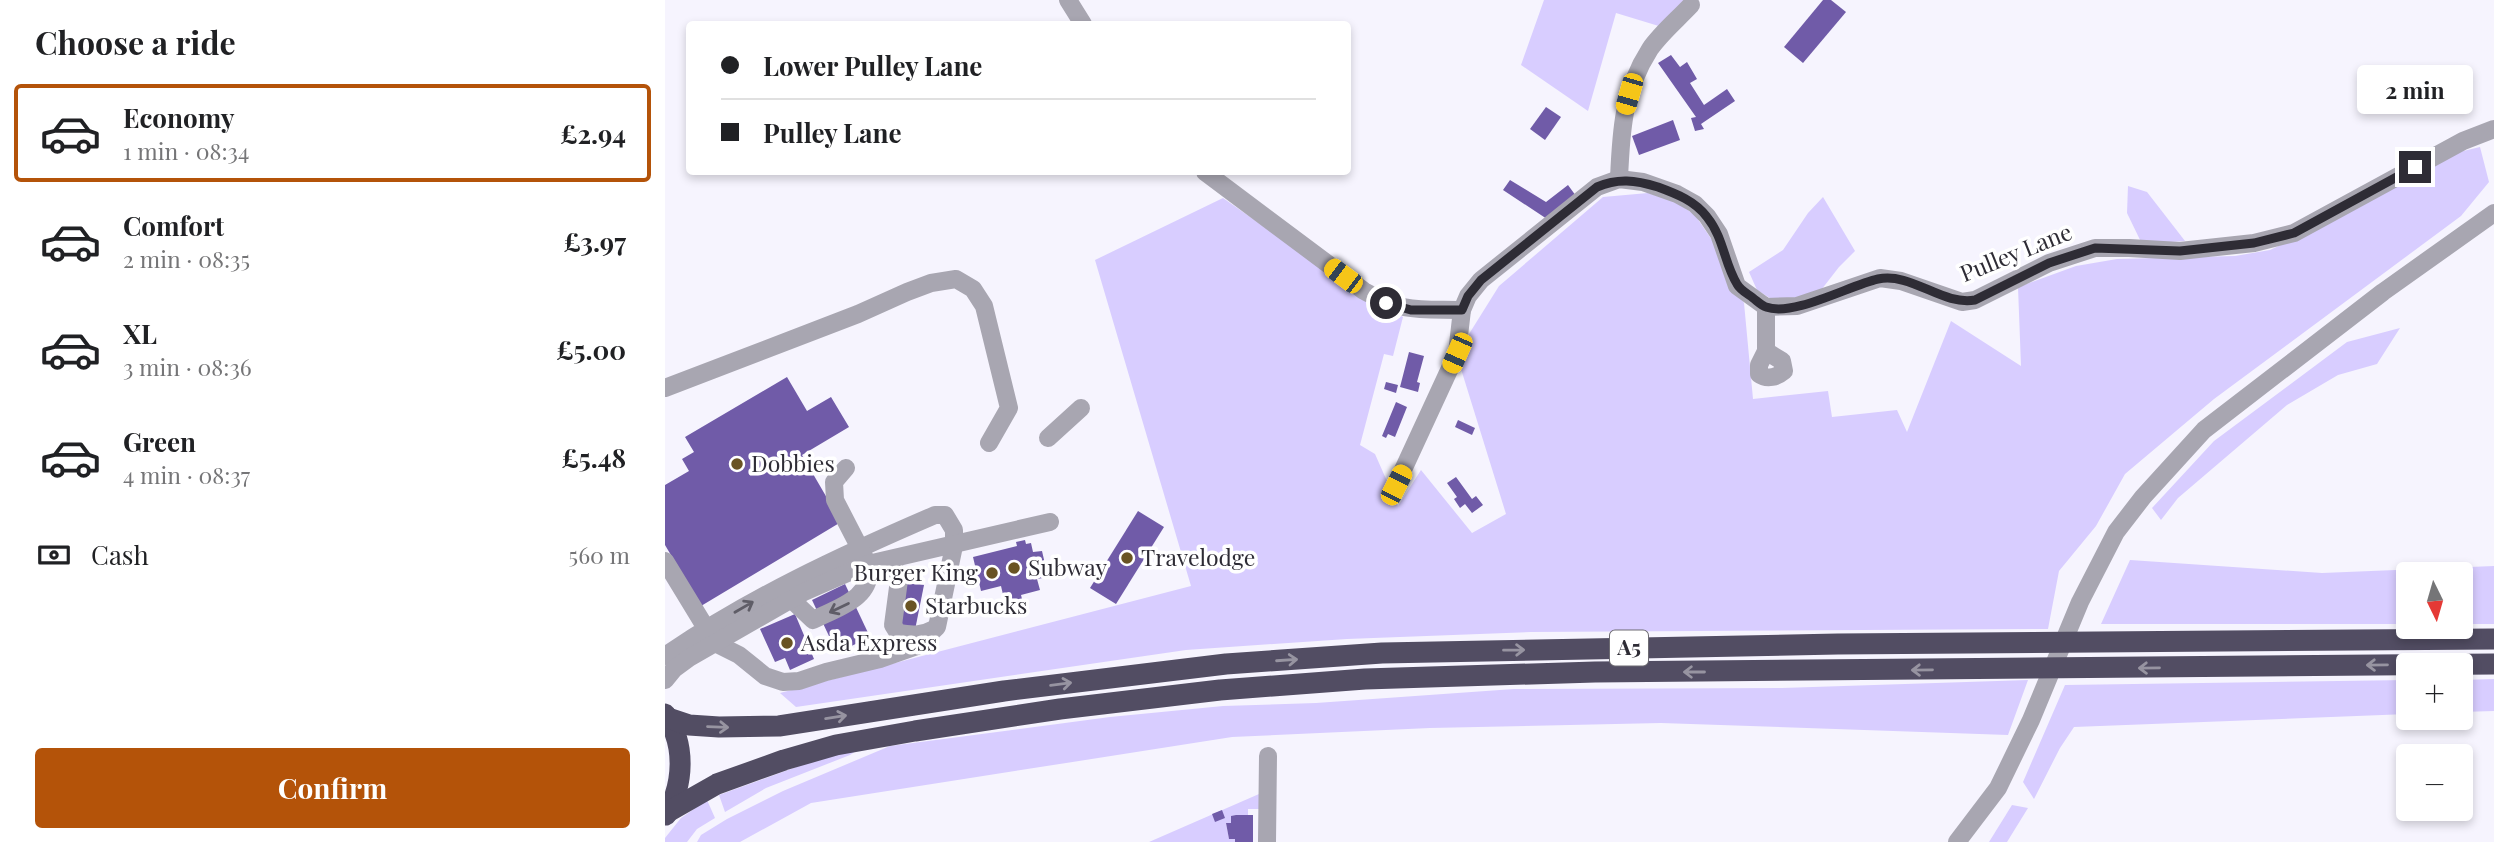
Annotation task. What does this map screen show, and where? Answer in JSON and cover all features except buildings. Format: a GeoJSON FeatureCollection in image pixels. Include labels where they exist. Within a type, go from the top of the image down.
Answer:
{"type":"FeatureCollection","features":[{"type":"Feature","properties":{"kind":"highway","name":"A5"},"geometry":{"type":"LineString","coordinates":[[666,716],[689,725],[779,726],[1004,691],[1212,666],[1383,653],[1852,644],[2494,639]]}},
{"type":"Feature","properties":{"kind":"highway","name":"A5"},"geometry":{"type":"LineString","coordinates":[[667,814],[717,784],[836,745],[1060,709],[1220,690],[1365,679],[1595,672],[2494,664]]}},
{"type":"Feature","properties":{"kind":"highway"},"geometry":{"type":"LineString","coordinates":[[666,716],[680,755],[678,789],[667,814]]}},
{"type":"Feature","properties":{"kind":"street"},"geometry":{"type":"LineString","coordinates":[[1068,0],[1081,21]]}},
{"type":"Feature","properties":{"kind":"street"},"geometry":{"type":"LineString","coordinates":[[1619,179],[1621,125],[1634,81],[1651,47],[1691,5]]}},
{"type":"Feature","properties":{"kind":"street","name":"Pulley Lane"},"geometry":{"type":"LineString","coordinates":[[1766,307],[1797,306],[1880,278],[1901,281],[1961,310],[1975,300],[2049,263],[2095,248],[2180,251],[2254,243],[2294,233],[2463,141],[2494,129]]}},
{"type":"Feature","properties":{"kind":"street"},"geometry":{"type":"LineString","coordinates":[[1209,175],[1364,291],[1386,303],[1411,310],[1462,310]]}},
{"type":"Feature","properties":{"kind":"street"},"geometry":{"type":"LineString","coordinates":[[1396,485],[1457,353],[1462,310],[1468,296],[1481,280],[1597,187],[1619,179],[1643,182],[1677,194],[1695,204],[1707,216],[1719,234],[1737,286],[1766,307],[1766,351]]}},
{"type":"Feature","properties":{"kind":"street"},"geometry":{"type":"LineString","coordinates":[[1957,842],[1998,788],[2031,720],[2080,602],[2116,532],[2143,497],[2204,430],[2383,292],[2494,213]]}},
{"type":"Feature","properties":{"kind":"street"},"geometry":{"type":"LineString","coordinates":[[665,388],[931,283],[956,279],[974,289],[984,306],[1009,408],[989,443]]}},
{"type":"Feature","properties":{"kind":"street"},"geometry":{"type":"LineString","coordinates":[[1048,438],[1081,408]]}},
{"type":"Feature","properties":{"kind":"street"},"geometry":{"type":"LineString","coordinates":[[792,600],[813,620],[853,601],[867,586],[870,574],[864,557],[835,500],[834,482],[846,468]]}},
{"type":"Feature","properties":{"kind":"street"},"geometry":{"type":"LineString","coordinates":[[665,561],[710,636],[765,676],[783,682],[799,681],[917,646],[937,627],[954,546],[954,530],[945,515],[935,515],[792,600],[710,636],[665,656]]}},
{"type":"Feature","properties":{"kind":"street"},"geometry":{"type":"LineString","coordinates":[[665,680],[710,636],[772,591],[864,557],[892,561],[1051,522]]}},
{"type":"Feature","properties":{"kind":"street"},"geometry":{"type":"LineString","coordinates":[[892,561],[899,580],[893,625],[898,633],[927,633],[937,627]]}},
{"type":"Feature","properties":{"kind":"street"},"geometry":{"type":"LineString","coordinates":[[1267,842],[1268,756]]}},
{"type":"Feature","properties":{"kind":"shaded area"},"geometry":{"type":"Polygon","coordinates":[[[1544,0],[1685,0],[1662,27],[1616,13],[1588,111],[1521,65],[1544,0]]]}},
{"type":"Feature","properties":{"kind":"shaded area"},"geometry":{"type":"Polygon","coordinates":[[[2480,147],[2489,182],[2461,216],[2214,399],[2125,474],[2096,526],[2059,571],[2048,629],[1531,632],[1347,639],[1186,650],[796,707],[780,693],[1191,586],[1095,260],[1223,198],[1353,289],[1403,317],[1393,356],[1384,354],[1360,445],[1375,454],[1398,506],[1421,470],[1472,533],[1506,514],[1461,369],[1469,334],[1499,286],[1603,197],[1648,193],[1676,202],[1695,215],[1714,243],[1723,271],[1744,303],[1753,399],[1828,391],[1832,417],[1897,410],[1907,432],[1951,321],[2021,366],[2018,287],[2076,266],[2117,259],[2235,256],[2270,250],[2332,221],[2455,153],[2480,147]]]}},
{"type":"Feature","properties":{"kind":"shaded area"},"geometry":{"type":"Polygon","coordinates":[[[2128,186],[2147,192],[2185,241],[2142,244],[2127,213],[2128,186]]]}},
{"type":"Feature","properties":{"kind":"shaded area"},"geometry":{"type":"Polygon","coordinates":[[[1823,197],[1855,251],[1818,294],[1773,300],[1757,290],[1749,272],[1783,250],[1808,213],[1823,197]]]}},
{"type":"Feature","properties":{"kind":"shaded area"},"geometry":{"type":"Polygon","coordinates":[[[2400,328],[2377,364],[2338,375],[2287,405],[2178,498],[2161,520],[2152,508],[2214,441],[2347,342],[2400,328]]]}},
{"type":"Feature","properties":{"kind":"shaded area"},"geometry":{"type":"Polygon","coordinates":[[[2130,560],[2322,573],[2396,570],[2396,624],[2101,624],[2130,560]]]}},
{"type":"Feature","properties":{"kind":"shaded area"},"geometry":{"type":"Polygon","coordinates":[[[2494,566],[2494,624],[2473,624],[2473,567],[2494,566]]]}},
{"type":"Feature","properties":{"kind":"shaded area"},"geometry":{"type":"Polygon","coordinates":[[[2494,679],[2494,711],[2473,712],[2473,680],[2494,679]]]}},
{"type":"Feature","properties":{"kind":"shaded area"},"geometry":{"type":"Polygon","coordinates":[[[2028,680],[2008,735],[1661,723],[1430,728],[1232,737],[811,803],[740,842],[697,842],[701,835],[727,819],[783,791],[890,746],[1110,717],[1223,706],[1316,703],[1514,689],[1782,688],[2028,680]]]}},
{"type":"Feature","properties":{"kind":"shaded area"},"geometry":{"type":"Polygon","coordinates":[[[2396,680],[2396,714],[2074,727],[2034,799],[2023,782],[2065,685],[2396,680]]]}},
{"type":"Feature","properties":{"kind":"shaded area"},"geometry":{"type":"Polygon","coordinates":[[[859,749],[766,788],[725,812],[719,795],[810,762],[859,749]]]}},
{"type":"Feature","properties":{"kind":"shaded area"},"geometry":{"type":"Polygon","coordinates":[[[1259,794],[1259,809],[1248,809],[1248,815],[1231,816],[1231,823],[1226,823],[1229,839],[1235,839],[1235,842],[1149,842],[1259,794]]]}},
{"type":"Feature","properties":{"kind":"shaded area"},"geometry":{"type":"Polygon","coordinates":[[[707,800],[715,818],[697,829],[687,842],[665,842],[665,838],[681,818],[707,800]]]}},
{"type":"Feature","properties":{"kind":"shaded area"},"geometry":{"type":"Polygon","coordinates":[[[2012,805],[2028,808],[2007,842],[1989,842],[2012,805]]]}},
{"type":"Feature","properties":{"kind":"place","name":"Dobbies"},"geometry":{"type":"Point","coordinates":[737,464]}},
{"type":"Feature","properties":{"kind":"place","name":"Travelodge"},"geometry":{"type":"Point","coordinates":[1127,558]}},
{"type":"Feature","properties":{"kind":"place","name":"Subway"},"geometry":{"type":"Point","coordinates":[1014,568]}},
{"type":"Feature","properties":{"kind":"place","name":"Burger King"},"geometry":{"type":"Point","coordinates":[992,573]}},
{"type":"Feature","properties":{"kind":"place","name":"Starbucks"},"geometry":{"type":"Point","coordinates":[911,606]}},
{"type":"Feature","properties":{"kind":"place","name":"Asda Express"},"geometry":{"type":"Point","coordinates":[787,643]}},
{"type":"Feature","properties":{"kind":"route"},"geometry":{"type":"LineString","coordinates":[[1386,303],[1411,310],[1462,310],[1468,296],[1481,280],[1597,187],[1619,179],[1643,182],[1677,194],[1695,204],[1719,234],[1737,286],[1766,307],[1781,308],[1797,306],[1880,278],[1901,281],[1962,302],[1975,300],[2018,276],[2049,263],[2095,248],[2180,251],[2254,243],[2294,233],[2415,167]]}}]}
